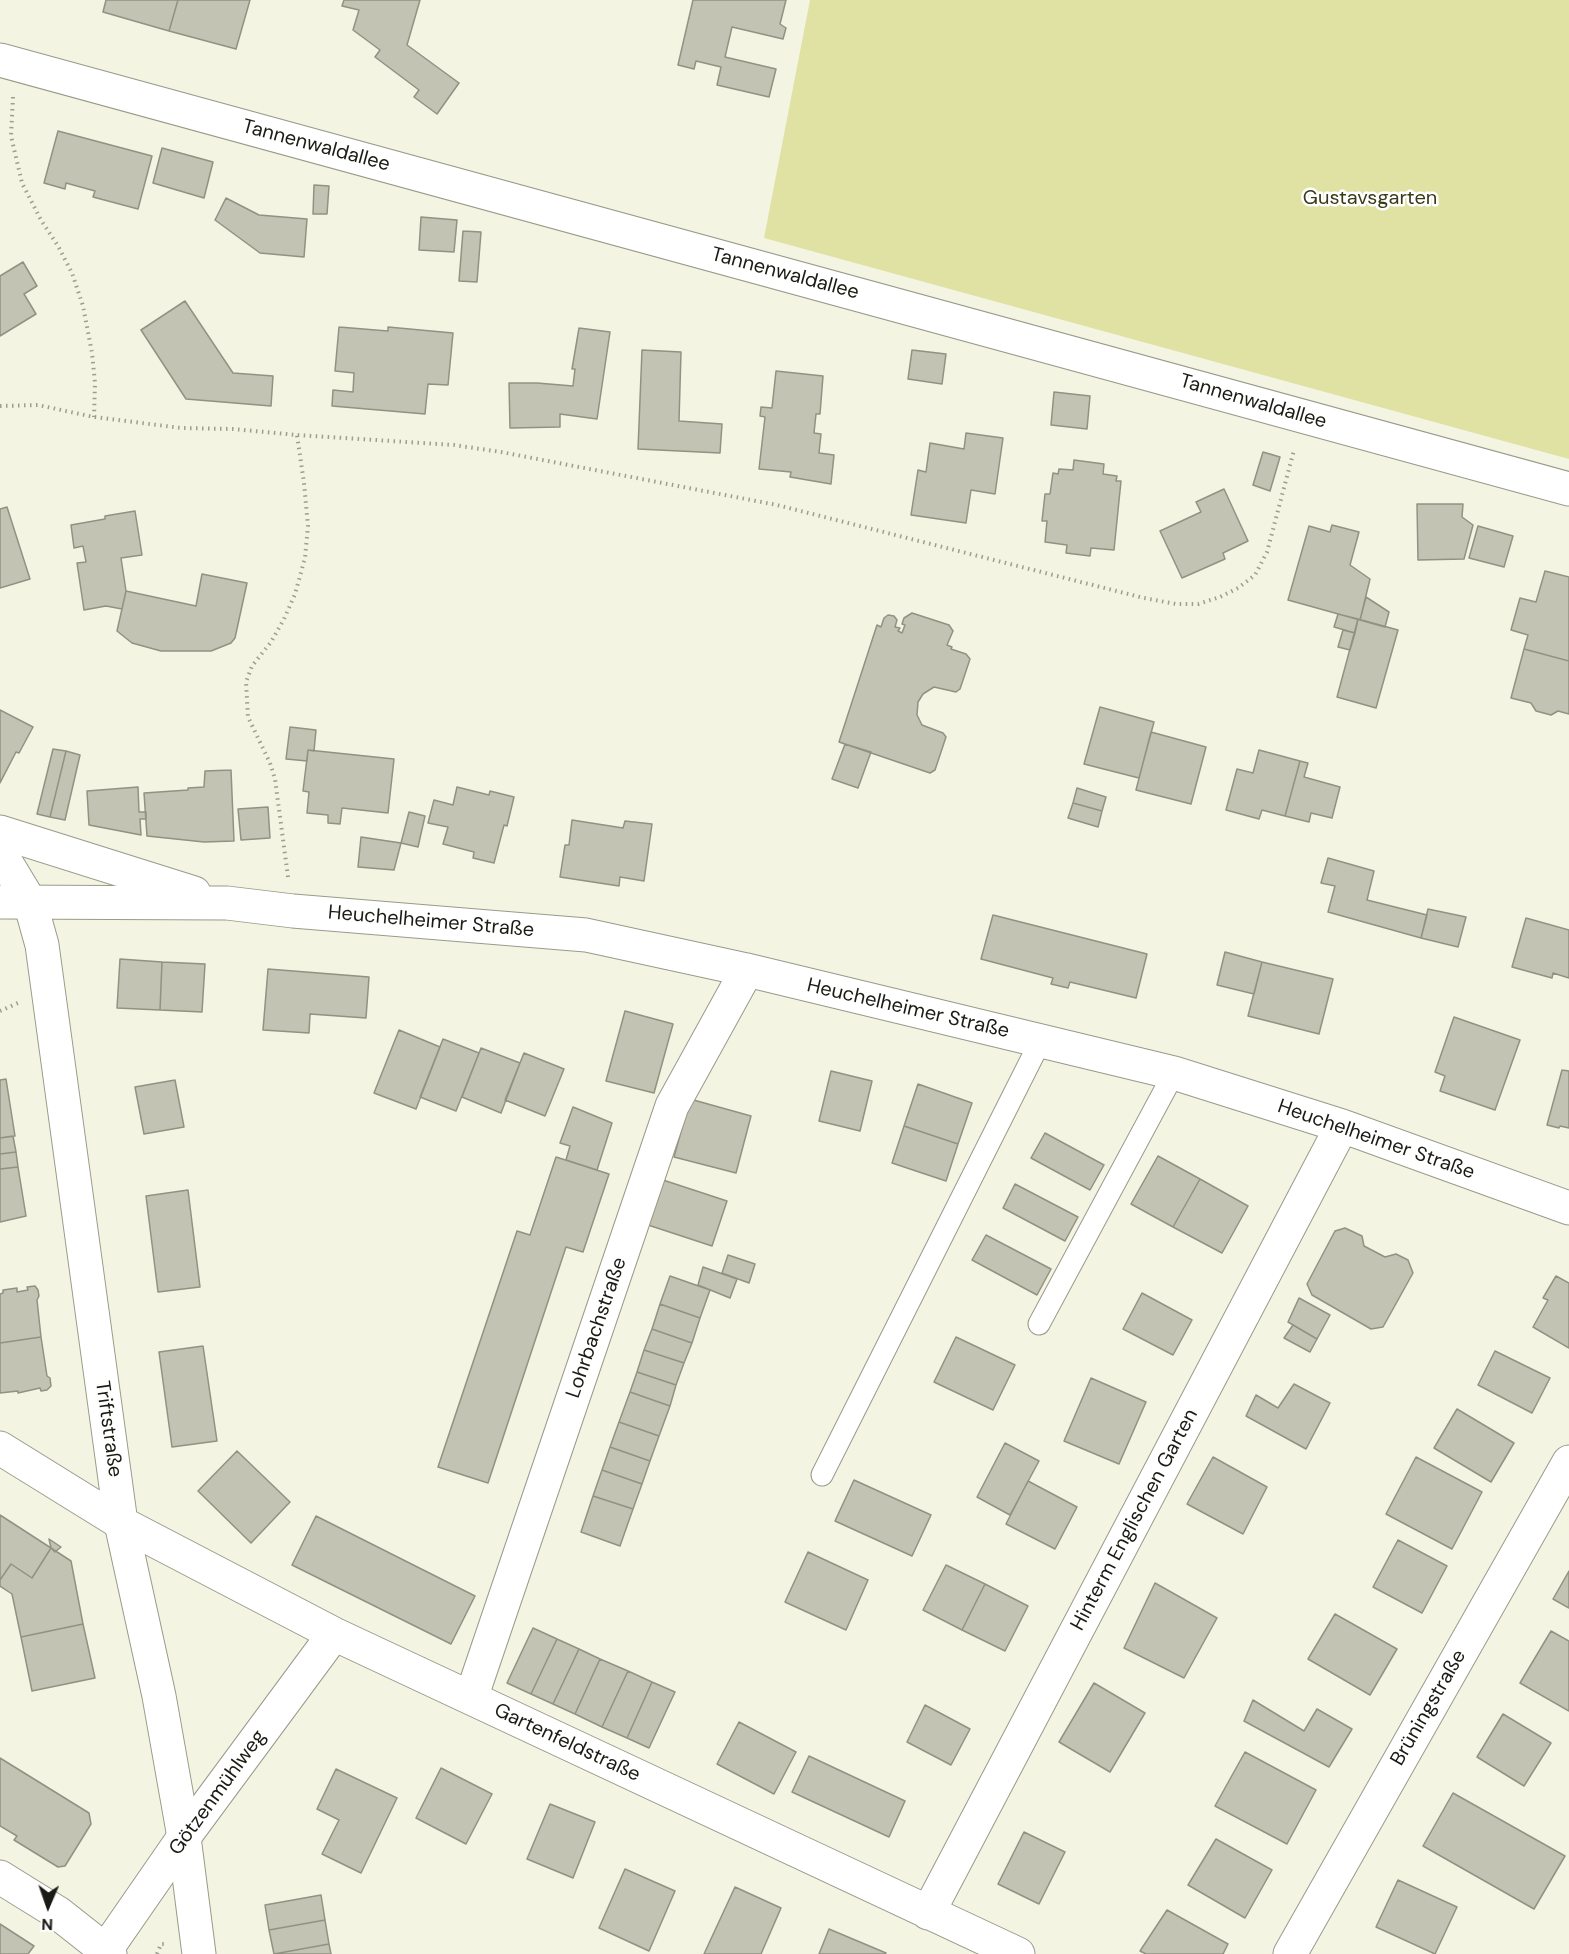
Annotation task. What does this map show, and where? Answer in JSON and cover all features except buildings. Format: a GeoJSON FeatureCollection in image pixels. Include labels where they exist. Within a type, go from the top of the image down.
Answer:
{"type":"FeatureCollection","features":[{"type":"Feature","properties":{"kind":"street","name":"Tannenwaldallee"},"geometry":{"type":"LineString","coordinates":[[7,62],[1569,489]]}},
{"type":"Feature","properties":{"kind":"street","name":"Heuchelheimer Straße"},"geometry":{"type":"LineString","coordinates":[[0,832],[227,903]]}},
{"type":"Feature","properties":{"kind":"street"},"geometry":{"type":"LineString","coordinates":[[0,856],[7,864],[15,902]]}},
{"type":"Feature","properties":{"kind":"street","name":"Heuchelheimer Straße"},"geometry":{"type":"LineString","coordinates":[[15,902],[227,903],[293,911],[586,935],[747,970],[1174,1073],[1342,1126],[1569,1208]]}},
{"type":"Feature","properties":{"kind":"street","name":"Triftstraße"},"geometry":{"type":"LineString","coordinates":[[15,902],[44,953],[121,1523],[159,1696],[184,1837],[199,1954]]}},
{"type":"Feature","properties":{"kind":"street","name":"Lohrbachstraße"},"geometry":{"type":"LineString","coordinates":[[471,1698],[672,1106],[747,970]]}},
{"type":"Feature","properties":{"kind":"street","name":"Hinterm Englischen Garten"},"geometry":{"type":"LineString","coordinates":[[928,1913],[1342,1126]]}},
{"type":"Feature","properties":{"kind":"street","name":"Gartenfeldstraße"},"geometry":{"type":"LineString","coordinates":[[0,1448],[121,1523],[334,1634],[1017,1954]]}},
{"type":"Feature","properties":{"kind":"street","name":"Brüningstraße"},"geometry":{"type":"LineString","coordinates":[[1290,1954],[1569,1462]]}},
{"type":"Feature","properties":{"kind":"street","name":"Götzenmühlweg"},"geometry":{"type":"LineString","coordinates":[[106,1953],[184,1837],[334,1634]]}},
{"type":"Feature","properties":{"kind":"street"},"geometry":{"type":"LineString","coordinates":[[0,1877],[58,1913],[106,1953]]}},
{"type":"Feature","properties":{"kind":"lane"},"geometry":{"type":"LineString","coordinates":[[822,1474],[1041,1040]]}},
{"type":"Feature","properties":{"kind":"lane"},"geometry":{"type":"LineString","coordinates":[[1039,1324],[1174,1073]]}},
{"type":"Feature","properties":{"kind":"path"},"geometry":{"type":"LineString","coordinates":[[7,62],[11,136],[22,183],[72,273],[83,306],[95,383],[94,417]]}},
{"type":"Feature","properties":{"kind":"path"},"geometry":{"type":"LineString","coordinates":[[0,406],[38,405],[94,417],[180,428],[233,429],[454,445],[777,505],[1144,598],[1176,604],[1198,604],[1220,597],[1239,588],[1256,575],[1267,552],[1303,415]]}},
{"type":"Feature","properties":{"kind":"path"},"geometry":{"type":"LineString","coordinates":[[293,911],[275,779],[249,717],[246,682],[252,666],[271,642],[284,619],[295,594],[305,558],[308,526],[297,435]]}},
{"type":"Feature","properties":{"kind":"path"},"geometry":{"type":"LineString","coordinates":[[0,1011],[21,1001]]}},
{"type":"Feature","properties":{"kind":"green space","name":"Gustavsgarten"},"geometry":{"type":"Polygon","coordinates":[[[810,0],[1569,0],[1569,459],[764,238],[810,0]]]}}]}
